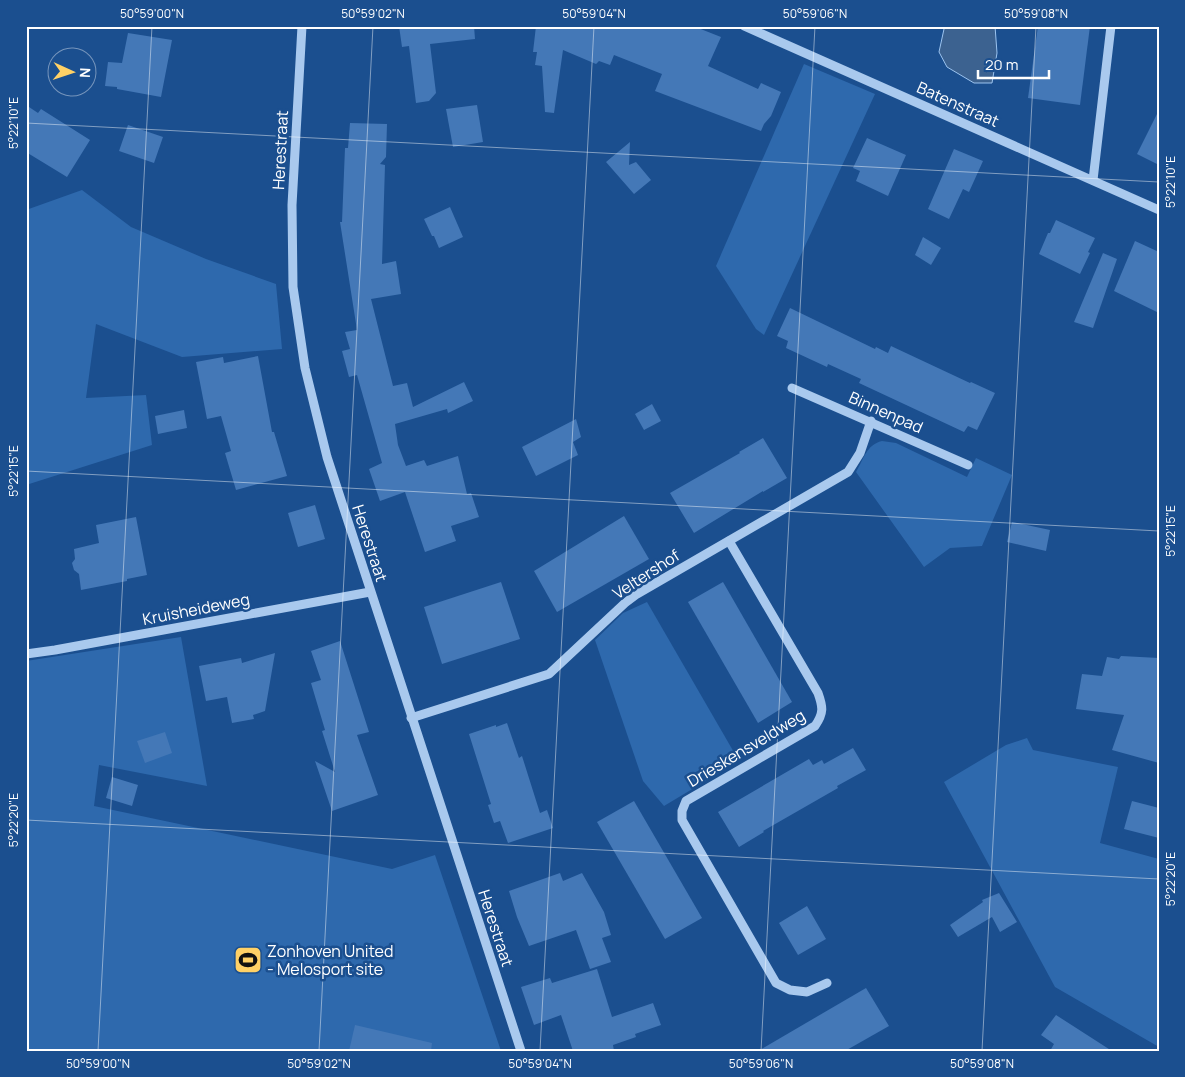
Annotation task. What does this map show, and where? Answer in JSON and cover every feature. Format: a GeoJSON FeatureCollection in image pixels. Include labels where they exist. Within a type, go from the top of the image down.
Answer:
{"type":"FeatureCollection","features":[{"type":"Feature","properties":{"kind":"street","name":"Herestraat"},"geometry":{"type":"LineString","coordinates":[[302,26],[292,205],[293,286],[305,368],[327,457],[521,1051]]}},
{"type":"Feature","properties":{"kind":"street","name":"Batenstraat"},"geometry":{"type":"LineString","coordinates":[[744,26],[1159,210]]}},
{"type":"Feature","properties":{"kind":"street"},"geometry":{"type":"LineString","coordinates":[[1093,180],[1112,26]]}},
{"type":"Feature","properties":{"kind":"street","name":"Binnenpad"},"geometry":{"type":"LineString","coordinates":[[792,388],[968,465]]}},
{"type":"Feature","properties":{"kind":"street","name":"Veltershof"},"geometry":{"type":"LineString","coordinates":[[412,718],[549,674],[638,594],[848,472],[860,453],[871,421]]}},
{"type":"Feature","properties":{"kind":"street","name":"Drieskensveldweg"},"geometry":{"type":"LineString","coordinates":[[728,541],[818,693],[822,703],[822,710],[816,726],[686,801],[682,811],[682,820],[776,983],[790,990],[807,992],[827,983]]}},
{"type":"Feature","properties":{"kind":"street","name":"Kruisheideweg"},"geometry":{"type":"LineString","coordinates":[[26,654],[370,592]]}},
{"type":"Feature","properties":{"kind":"shaded area"},"geometry":{"type":"Polygon","coordinates":[[[947,26],[995,26],[997,53],[992,83],[974,83],[947,67],[939,52],[944,29],[947,26]]]}},
{"type":"Feature","properties":{"kind":"shaded area"},"geometry":{"type":"Polygon","coordinates":[[[804,64],[875,94],[764,335],[756,329],[716,266],[804,64]]]}},
{"type":"Feature","properties":{"kind":"shaded area"},"geometry":{"type":"Polygon","coordinates":[[[82,190],[131,227],[206,259],[276,284],[282,349],[182,357],[96,324],[86,398],[146,395],[152,445],[26,485],[26,443],[28,441],[26,440],[26,210],[82,190]]]}},
{"type":"Feature","properties":{"kind":"shaded area"},"geometry":{"type":"Polygon","coordinates":[[[882,441],[896,443],[967,477],[976,458],[1012,475],[982,546],[950,548],[924,567],[856,472],[869,449],[882,441]]]}},
{"type":"Feature","properties":{"kind":"shaded area"},"geometry":{"type":"Polygon","coordinates":[[[647,602],[739,761],[664,806],[643,781],[595,640],[623,613],[647,602]]]}},
{"type":"Feature","properties":{"kind":"shaded area","name":"Zonhoven United - Melosport site"},"geometry":{"type":"Polygon","coordinates":[[[181,637],[207,786],[99,765],[94,806],[392,869],[435,855],[501,1051],[26,1051],[26,661],[181,637]]]}},
{"type":"Feature","properties":{"kind":"shaded area"},"geometry":{"type":"Polygon","coordinates":[[[1027,738],[1033,750],[1118,767],[1100,843],[1159,859],[1159,1047],[1055,987],[944,782],[1006,745],[1027,738]]]}},
{"type":"Feature","properties":{"kind":"building"},"geometry":{"type":"Polygon","coordinates":[[[399,26],[474,26],[475,39],[430,44],[436,93],[429,101],[416,103],[409,46],[402,47],[399,26]]]}},
{"type":"Feature","properties":{"kind":"building"},"geometry":{"type":"Polygon","coordinates":[[[536,26],[693,26],[721,37],[708,66],[758,89],[761,83],[781,92],[771,116],[761,131],[655,91],[662,74],[614,55],[610,65],[599,61],[596,64],[563,50],[554,113],[545,112],[542,66],[535,65],[537,52],[533,52],[536,26]]]}},
{"type":"Feature","properties":{"kind":"building"},"geometry":{"type":"Polygon","coordinates":[[[1038,26],[1090,26],[1080,105],[1028,98],[1038,26]]]}},
{"type":"Feature","properties":{"kind":"building"},"geometry":{"type":"Polygon","coordinates":[[[128,33],[172,40],[161,97],[105,86],[108,62],[122,63],[128,33]]]}},
{"type":"Feature","properties":{"kind":"building"},"geometry":{"type":"Polygon","coordinates":[[[26,105],[38,113],[41,109],[90,140],[67,177],[26,152],[26,105]]]}},
{"type":"Feature","properties":{"kind":"building"},"geometry":{"type":"Polygon","coordinates":[[[477,105],[483,142],[453,147],[446,109],[477,105]]]}},
{"type":"Feature","properties":{"kind":"building"},"geometry":{"type":"Polygon","coordinates":[[[1159,110],[1159,165],[1137,154],[1159,110]]]}},
{"type":"Feature","properties":{"kind":"building"},"geometry":{"type":"Polygon","coordinates":[[[350,123],[387,124],[386,157],[380,164],[385,165],[382,264],[396,261],[401,294],[371,299],[393,386],[407,383],[413,407],[464,382],[473,401],[448,413],[447,409],[395,424],[398,445],[406,466],[424,460],[427,466],[458,456],[467,494],[471,493],[479,517],[451,526],[456,541],[425,552],[405,492],[380,501],[369,469],[382,463],[357,375],[349,377],[342,351],[350,349],[345,332],[357,330],[340,222],[342,222],[345,148],[348,148],[350,123]]]}},
{"type":"Feature","properties":{"kind":"building"},"geometry":{"type":"Polygon","coordinates":[[[128,125],[163,137],[154,163],[119,151],[128,125]]]}},
{"type":"Feature","properties":{"kind":"building"},"geometry":{"type":"Polygon","coordinates":[[[867,138],[906,155],[888,196],[856,181],[860,171],[853,168],[867,138]]]}},
{"type":"Feature","properties":{"kind":"building"},"geometry":{"type":"Polygon","coordinates":[[[630,142],[629,165],[636,162],[651,180],[634,194],[606,162],[630,142]]]}},
{"type":"Feature","properties":{"kind":"building"},"geometry":{"type":"Polygon","coordinates":[[[954,149],[983,161],[969,192],[963,189],[949,219],[928,209],[954,149]]]}},
{"type":"Feature","properties":{"kind":"building"},"geometry":{"type":"Polygon","coordinates":[[[450,207],[463,237],[439,248],[424,219],[450,207]]]}},
{"type":"Feature","properties":{"kind":"building"},"geometry":{"type":"Polygon","coordinates":[[[1056,220],[1095,238],[1080,274],[1039,254],[1056,220]]]}},
{"type":"Feature","properties":{"kind":"building"},"geometry":{"type":"Polygon","coordinates":[[[923,237],[941,248],[931,265],[915,255],[923,237]]]}},
{"type":"Feature","properties":{"kind":"building"},"geometry":{"type":"Polygon","coordinates":[[[1135,241],[1159,252],[1159,313],[1114,291],[1135,241]]]}},
{"type":"Feature","properties":{"kind":"building"},"geometry":{"type":"Polygon","coordinates":[[[1103,253],[1117,259],[1093,328],[1074,322],[1103,253]]]}},
{"type":"Feature","properties":{"kind":"building"},"geometry":{"type":"Polygon","coordinates":[[[790,308],[875,349],[876,347],[888,353],[891,346],[995,393],[977,430],[968,426],[964,432],[859,383],[861,379],[828,364],[827,367],[786,348],[788,341],[777,336],[790,308]]]}},
{"type":"Feature","properties":{"kind":"building"},"geometry":{"type":"Polygon","coordinates":[[[258,356],[272,432],[274,432],[287,476],[236,490],[225,453],[231,451],[221,416],[207,419],[196,362],[223,357],[224,363],[258,356]]]}},
{"type":"Feature","properties":{"kind":"building"},"geometry":{"type":"Polygon","coordinates":[[[652,404],[661,421],[644,430],[635,414],[652,404]]]}},
{"type":"Feature","properties":{"kind":"building"},"geometry":{"type":"Polygon","coordinates":[[[184,410],[187,428],[158,434],[155,416],[184,410]]]}},
{"type":"Feature","properties":{"kind":"building"},"geometry":{"type":"Polygon","coordinates":[[[576,419],[581,437],[573,442],[578,455],[536,476],[522,447],[576,419]]]}},
{"type":"Feature","properties":{"kind":"building"},"geometry":{"type":"Polygon","coordinates":[[[763,438],[787,478],[694,533],[670,493],[763,438]]]}},
{"type":"Feature","properties":{"kind":"building"},"geometry":{"type":"Polygon","coordinates":[[[315,505],[325,539],[298,547],[288,513],[315,505]]]}},
{"type":"Feature","properties":{"kind":"building"},"geometry":{"type":"Polygon","coordinates":[[[624,516],[649,559],[557,612],[534,571],[624,516]]]}},
{"type":"Feature","properties":{"kind":"building"},"geometry":{"type":"Polygon","coordinates":[[[136,517],[147,575],[81,590],[79,574],[74,570],[72,563],[75,559],[74,549],[99,543],[96,525],[136,517]]]}},
{"type":"Feature","properties":{"kind":"building"},"geometry":{"type":"Polygon","coordinates":[[[1012,522],[1050,530],[1046,551],[1007,542],[1012,522]]]}},
{"type":"Feature","properties":{"kind":"building"},"geometry":{"type":"Polygon","coordinates":[[[501,582],[520,639],[442,664],[424,607],[501,582]]]}},
{"type":"Feature","properties":{"kind":"building"},"geometry":{"type":"Polygon","coordinates":[[[723,582],[792,702],[758,723],[688,602],[723,582]]]}},
{"type":"Feature","properties":{"kind":"building"},"geometry":{"type":"Polygon","coordinates":[[[340,641],[369,732],[357,735],[378,795],[332,811],[315,761],[335,772],[322,731],[325,730],[311,683],[321,680],[311,651],[340,641]]]}},
{"type":"Feature","properties":{"kind":"building"},"geometry":{"type":"Polygon","coordinates":[[[275,653],[265,711],[253,715],[254,719],[232,723],[227,697],[206,701],[199,666],[241,658],[242,663],[275,653]]]}},
{"type":"Feature","properties":{"kind":"building"},"geometry":{"type":"Polygon","coordinates":[[[1121,656],[1159,658],[1159,763],[1112,750],[1124,715],[1076,709],[1082,674],[1102,676],[1107,657],[1119,659],[1121,656]]]}},
{"type":"Feature","properties":{"kind":"building"},"geometry":{"type":"Polygon","coordinates":[[[507,723],[519,758],[522,756],[540,813],[547,810],[553,828],[508,843],[500,821],[494,823],[488,805],[491,804],[469,734],[507,723]]]}},
{"type":"Feature","properties":{"kind":"building"},"geometry":{"type":"Polygon","coordinates":[[[165,732],[172,753],[145,763],[137,741],[165,732]]]}},
{"type":"Feature","properties":{"kind":"building"},"geometry":{"type":"Polygon","coordinates":[[[853,748],[866,770],[739,847],[718,812],[809,759],[813,765],[822,760],[824,764],[853,748]]]}},
{"type":"Feature","properties":{"kind":"building"},"geometry":{"type":"Polygon","coordinates":[[[112,777],[138,785],[132,806],[106,798],[112,777]]]}},
{"type":"Feature","properties":{"kind":"building"},"geometry":{"type":"Polygon","coordinates":[[[634,801],[702,918],[665,939],[597,822],[634,801]]]}},
{"type":"Feature","properties":{"kind":"building"},"geometry":{"type":"Polygon","coordinates":[[[1132,801],[1159,808],[1159,838],[1124,829],[1132,801]]]}},
{"type":"Feature","properties":{"kind":"building"},"geometry":{"type":"Polygon","coordinates":[[[560,873],[563,881],[582,873],[604,912],[611,935],[602,938],[611,962],[590,969],[576,930],[529,946],[509,891],[560,873]]]}},
{"type":"Feature","properties":{"kind":"building"},"geometry":{"type":"Polygon","coordinates":[[[999,893],[1017,922],[1000,932],[992,917],[958,937],[950,925],[983,902],[982,900],[999,893]]]}},
{"type":"Feature","properties":{"kind":"building"},"geometry":{"type":"Polygon","coordinates":[[[807,906],[826,939],[798,955],[779,923],[807,906]]]}},
{"type":"Feature","properties":{"kind":"building"},"geometry":{"type":"Polygon","coordinates":[[[597,969],[612,1017],[653,1003],[661,1025],[635,1034],[636,1037],[613,1045],[614,1051],[573,1051],[561,1015],[534,1025],[521,987],[550,978],[552,983],[597,969]]]}},
{"type":"Feature","properties":{"kind":"building"},"geometry":{"type":"Polygon","coordinates":[[[866,988],[889,1026],[845,1051],[758,1051],[866,988]]]}},
{"type":"Feature","properties":{"kind":"building"},"geometry":{"type":"Polygon","coordinates":[[[1056,1015],[1112,1051],[1050,1051],[1054,1044],[1041,1035],[1056,1015]]]}},
{"type":"Feature","properties":{"kind":"building"},"geometry":{"type":"Polygon","coordinates":[[[355,1025],[432,1043],[431,1051],[349,1051],[355,1025]]]}},
{"type":"Feature","properties":{"kind":"place","name":"Zonhoven United - Melosport site"},"geometry":{"type":"Point","coordinates":[248,960]}}]}
